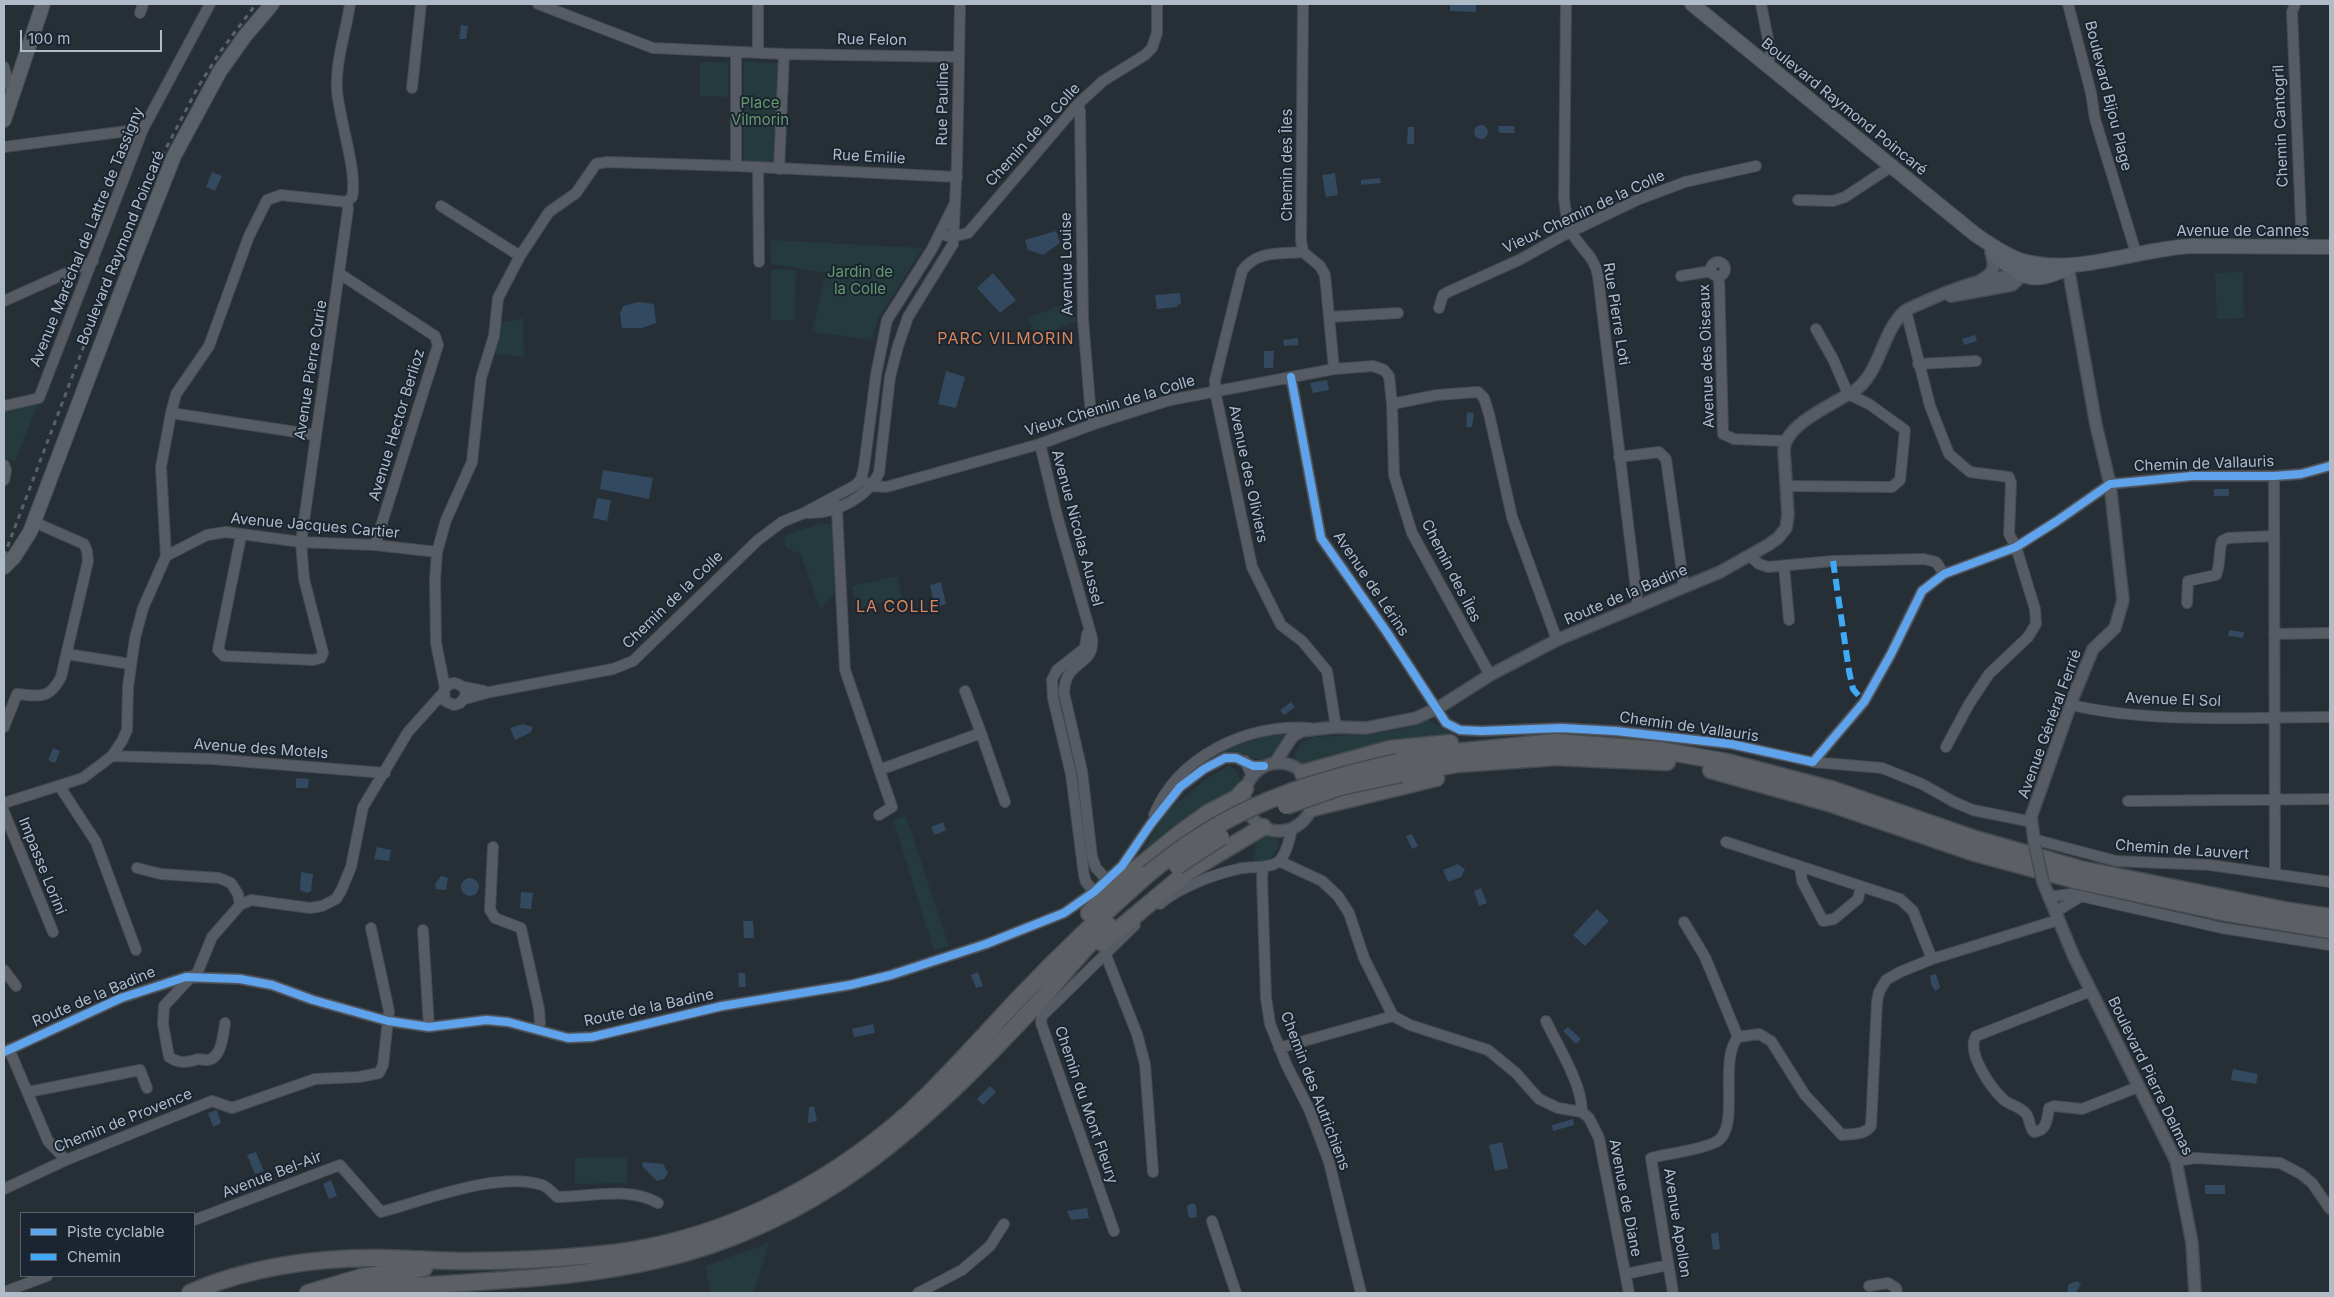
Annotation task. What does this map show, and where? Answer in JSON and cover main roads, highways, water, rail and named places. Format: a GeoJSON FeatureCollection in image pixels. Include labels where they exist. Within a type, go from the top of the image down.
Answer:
{"type":"FeatureCollection","features":[{"type":"Feature","properties":{"kind":"highway"},"geometry":{"type":"LineString","coordinates":[[1303,773],[1390,749],[1452,743],[1555,750],[1659,761],[1725,773],[1829,803],[1972,852],[2078,881],[2222,912],[2330,930]]}},
{"type":"Feature","properties":{"kind":"highway"},"geometry":{"type":"LineString","coordinates":[[1312,808],[1555,750]]}},
{"type":"Feature","properties":{"kind":"highway"},"geometry":{"type":"LineString","coordinates":[[190,1293],[232,1278],[322,1260],[372,1258],[466,1261],[596,1255],[654,1245],[716,1227],[773,1206],[849,1161],[910,1112],[1083,933],[1151,878],[1257,817],[1316,794],[1400,768],[1457,764],[1555,750],[1659,750],[1727,762],[1834,790],[1975,839],[2080,868],[2289,911],[2330,917]]}},
{"type":"Feature","properties":{"kind":"highway"},"geometry":{"type":"LineString","coordinates":[[1020,997],[1054,950],[1120,882],[1208,813],[1237,798],[1249,783]]}},
{"type":"Feature","properties":{"kind":"highway"},"geometry":{"type":"LineString","coordinates":[[342,1293],[391,1286],[427,1285],[572,1273],[658,1260],[724,1241],[781,1216],[821,1195],[859,1170],[920,1122],[1035,1006],[1110,935],[1186,872],[1262,827]]}},
{"type":"Feature","properties":{"kind":"highway"},"geometry":{"type":"LineString","coordinates":[[1035,1006],[1093,939],[1151,878]]}},
{"type":"Feature","properties":{"kind":"highway"},"geometry":{"type":"LineString","coordinates":[[308,1293],[362,1277],[466,1261]]}},
{"type":"Feature","properties":{"kind":"highway"},"geometry":{"type":"LineString","coordinates":[[385,1293],[427,1285]]}},
{"type":"Feature","properties":{"kind":"main road"},"geometry":{"type":"LineString","coordinates":[[4,120],[44,4]]}},
{"type":"Feature","properties":{"kind":"main road","name":"Boulevard Raymond Poincaré"},"geometry":{"type":"LineString","coordinates":[[4,567],[14,557],[31,529],[174,156],[220,71],[245,36],[272,4]]}},
{"type":"Feature","properties":{"kind":"main road","name":"Boulevard Raymond Poincaré"},"geometry":{"type":"LineString","coordinates":[[1692,4],[1976,235],[1991,252],[2022,276]]}},
{"type":"Feature","properties":{"kind":"main road","name":"Boulevard Raymond Poincaré"},"geometry":{"type":"LineString","coordinates":[[1976,235],[2019,259]]}},
{"type":"Feature","properties":{"kind":"main road","name":"Avenue de Cannes"},"geometry":{"type":"LineString","coordinates":[[2019,259],[2050,266],[2068,267],[2136,253],[2191,246],[2330,247]]}},
{"type":"Feature","properties":{"kind":"main road","name":"Avenue de Cannes"},"geometry":{"type":"LineString","coordinates":[[2022,276],[2035,278],[2056,273],[2068,267]]}},
{"type":"Feature","properties":{"kind":"water"},"geometry":{"type":"Polygon","coordinates":[[[1450,4],[1476,4],[1476,12],[1450,11],[1450,4]]]}},
{"type":"Feature","properties":{"kind":"water"},"geometry":{"type":"Polygon","coordinates":[[[461,25],[468,26],[466,39],[459,39],[461,25]]]}},
{"type":"Feature","properties":{"kind":"water"},"geometry":{"type":"Polygon","coordinates":[[[1481,125],[1486,127],[1488,132],[1486,137],[1481,139],[1476,137],[1474,132],[1476,127],[1481,125]]]}},
{"type":"Feature","properties":{"kind":"water"},"geometry":{"type":"Polygon","coordinates":[[[1498,126],[1514,126],[1515,133],[1499,133],[1498,126]]]}},
{"type":"Feature","properties":{"kind":"water"},"geometry":{"type":"Polygon","coordinates":[[[1408,127],[1414,127],[1414,144],[1407,144],[1408,127]]]}},
{"type":"Feature","properties":{"kind":"water"},"geometry":{"type":"Polygon","coordinates":[[[212,172],[222,176],[215,191],[206,187],[212,172]]]}},
{"type":"Feature","properties":{"kind":"water"},"geometry":{"type":"Polygon","coordinates":[[[1335,173],[1338,195],[1326,197],[1322,175],[1335,173]]]}},
{"type":"Feature","properties":{"kind":"water"},"geometry":{"type":"Polygon","coordinates":[[[1380,178],[1381,183],[1361,185],[1361,180],[1380,178]]]}},
{"type":"Feature","properties":{"kind":"water"},"geometry":{"type":"Polygon","coordinates":[[[1056,231],[1060,243],[1043,255],[1028,250],[1025,240],[1056,231]]]}},
{"type":"Feature","properties":{"kind":"water"},"geometry":{"type":"Polygon","coordinates":[[[993,273],[1016,300],[1000,313],[977,288],[993,273]]]}},
{"type":"Feature","properties":{"kind":"water"},"geometry":{"type":"Polygon","coordinates":[[[1180,293],[1181,304],[1177,305],[1177,307],[1157,309],[1155,295],[1180,293]]]}},
{"type":"Feature","properties":{"kind":"water"},"geometry":{"type":"Polygon","coordinates":[[[639,302],[654,304],[656,323],[642,328],[622,328],[620,313],[623,306],[639,302]]]}},
{"type":"Feature","properties":{"kind":"water"},"geometry":{"type":"Polygon","coordinates":[[[1975,335],[1977,341],[1964,345],[1962,339],[1975,335]]]}},
{"type":"Feature","properties":{"kind":"water"},"geometry":{"type":"Polygon","coordinates":[[[1298,338],[1298,345],[1284,346],[1283,340],[1298,338]]]}},
{"type":"Feature","properties":{"kind":"water"},"geometry":{"type":"Polygon","coordinates":[[[1264,351],[1274,351],[1273,368],[1264,368],[1264,351]]]}},
{"type":"Feature","properties":{"kind":"water"},"geometry":{"type":"Polygon","coordinates":[[[946,371],[965,377],[956,408],[938,404],[946,371]]]}},
{"type":"Feature","properties":{"kind":"water"},"geometry":{"type":"Polygon","coordinates":[[[1327,380],[1329,390],[1313,393],[1310,383],[1327,380]]]}},
{"type":"Feature","properties":{"kind":"water"},"geometry":{"type":"Polygon","coordinates":[[[1467,412],[1474,413],[1472,427],[1466,427],[1467,412]]]}},
{"type":"Feature","properties":{"kind":"water"},"geometry":{"type":"Polygon","coordinates":[[[603,470],[653,478],[649,499],[600,489],[603,470]]]}},
{"type":"Feature","properties":{"kind":"water"},"geometry":{"type":"Polygon","coordinates":[[[2214,489],[2229,489],[2229,496],[2214,496],[2214,489]]]}},
{"type":"Feature","properties":{"kind":"water"},"geometry":{"type":"Polygon","coordinates":[[[597,498],[611,500],[607,521],[593,518],[597,498]]]}},
{"type":"Feature","properties":{"kind":"water"},"geometry":{"type":"Polygon","coordinates":[[[941,582],[946,604],[935,607],[930,585],[941,582]]]}},
{"type":"Feature","properties":{"kind":"water"},"geometry":{"type":"Polygon","coordinates":[[[2229,630],[2244,632],[2243,638],[2228,636],[2229,630]]]}},
{"type":"Feature","properties":{"kind":"water"},"geometry":{"type":"Polygon","coordinates":[[[1291,702],[1295,707],[1284,715],[1280,710],[1291,702]]]}},
{"type":"Feature","properties":{"kind":"water"},"geometry":{"type":"Polygon","coordinates":[[[523,724],[533,727],[531,732],[515,740],[510,728],[523,724]]]}},
{"type":"Feature","properties":{"kind":"water"},"geometry":{"type":"Polygon","coordinates":[[[53,748],[60,751],[55,763],[48,760],[53,748]]]}},
{"type":"Feature","properties":{"kind":"water"},"geometry":{"type":"Polygon","coordinates":[[[296,778],[309,779],[308,788],[296,788],[296,778]]]}},
{"type":"Feature","properties":{"kind":"water"},"geometry":{"type":"Polygon","coordinates":[[[943,822],[946,830],[935,835],[931,827],[943,822]]]}},
{"type":"Feature","properties":{"kind":"water"},"geometry":{"type":"Polygon","coordinates":[[[1412,834],[1418,846],[1412,849],[1406,836],[1412,834]]]}},
{"type":"Feature","properties":{"kind":"water"},"geometry":{"type":"Polygon","coordinates":[[[377,847],[391,850],[389,861],[374,859],[377,847]]]}},
{"type":"Feature","properties":{"kind":"water"},"geometry":{"type":"Polygon","coordinates":[[[1458,864],[1465,869],[1461,877],[1448,882],[1443,870],[1458,864]]]}},
{"type":"Feature","properties":{"kind":"water"},"geometry":{"type":"Polygon","coordinates":[[[301,872],[313,874],[311,891],[307,893],[300,890],[301,872]]]}},
{"type":"Feature","properties":{"kind":"water"},"geometry":{"type":"Polygon","coordinates":[[[441,876],[448,878],[446,890],[436,889],[435,884],[441,876]]]}},
{"type":"Feature","properties":{"kind":"water"},"geometry":{"type":"Polygon","coordinates":[[[470,878],[476,881],[479,887],[476,893],[470,896],[464,893],[461,887],[464,881],[470,878]]]}},
{"type":"Feature","properties":{"kind":"water"},"geometry":{"type":"Polygon","coordinates":[[[1481,888],[1487,903],[1479,906],[1474,891],[1481,888]]]}},
{"type":"Feature","properties":{"kind":"water"},"geometry":{"type":"Polygon","coordinates":[[[521,892],[533,893],[531,909],[520,908],[521,892]]]}},
{"type":"Feature","properties":{"kind":"water"},"geometry":{"type":"Polygon","coordinates":[[[1597,909],[1609,921],[1585,946],[1573,935],[1597,909]]]}},
{"type":"Feature","properties":{"kind":"water"},"geometry":{"type":"Polygon","coordinates":[[[743,921],[753,921],[754,938],[744,938],[743,921]]]}},
{"type":"Feature","properties":{"kind":"water"},"geometry":{"type":"Polygon","coordinates":[[[978,972],[983,986],[976,988],[971,975],[978,972]]]}},
{"type":"Feature","properties":{"kind":"water"},"geometry":{"type":"Polygon","coordinates":[[[738,973],[745,973],[746,987],[739,987],[738,973]]]}},
{"type":"Feature","properties":{"kind":"water"},"geometry":{"type":"Polygon","coordinates":[[[1936,974],[1940,988],[1935,991],[1931,984],[1930,975],[1936,974]]]}},
{"type":"Feature","properties":{"kind":"water"},"geometry":{"type":"Polygon","coordinates":[[[873,1024],[875,1033],[854,1037],[852,1029],[873,1024]]]}},
{"type":"Feature","properties":{"kind":"water"},"geometry":{"type":"Polygon","coordinates":[[[1568,1027],[1581,1039],[1576,1044],[1563,1031],[1568,1027]]]}},
{"type":"Feature","properties":{"kind":"water"},"geometry":{"type":"Polygon","coordinates":[[[2233,1069],[2258,1074],[2256,1084],[2231,1080],[2233,1069]]]}},
{"type":"Feature","properties":{"kind":"water"},"geometry":{"type":"Polygon","coordinates":[[[990,1086],[996,1092],[983,1105],[977,1099],[990,1086]]]}},
{"type":"Feature","properties":{"kind":"water"},"geometry":{"type":"Polygon","coordinates":[[[814,1106],[817,1121],[808,1123],[809,1107],[814,1106]]]}},
{"type":"Feature","properties":{"kind":"water"},"geometry":{"type":"Polygon","coordinates":[[[217,1110],[221,1123],[213,1127],[208,1113],[217,1110]]]}},
{"type":"Feature","properties":{"kind":"water"},"geometry":{"type":"Polygon","coordinates":[[[1573,1119],[1574,1125],[1553,1131],[1552,1125],[1573,1119]]]}},
{"type":"Feature","properties":{"kind":"water"},"geometry":{"type":"Polygon","coordinates":[[[1502,1142],[1508,1168],[1495,1171],[1489,1145],[1502,1142]]]}},
{"type":"Feature","properties":{"kind":"water"},"geometry":{"type":"Polygon","coordinates":[[[256,1152],[264,1171],[255,1174],[247,1155],[256,1152]]]}},
{"type":"Feature","properties":{"kind":"water"},"geometry":{"type":"Polygon","coordinates":[[[643,1162],[663,1164],[668,1173],[664,1179],[657,1181],[642,1166],[643,1162]]]}},
{"type":"Feature","properties":{"kind":"water"},"geometry":{"type":"Polygon","coordinates":[[[331,1180],[337,1196],[329,1199],[323,1184],[331,1180]]]}},
{"type":"Feature","properties":{"kind":"water"},"geometry":{"type":"Polygon","coordinates":[[[2205,1185],[2225,1185],[2225,1194],[2205,1194],[2205,1185]]]}},
{"type":"Feature","properties":{"kind":"water"},"geometry":{"type":"Polygon","coordinates":[[[1192,1203],[1196,1205],[1197,1217],[1191,1218],[1188,1216],[1187,1206],[1192,1203]]]}},
{"type":"Feature","properties":{"kind":"water"},"geometry":{"type":"Polygon","coordinates":[[[1087,1208],[1089,1218],[1071,1220],[1067,1211],[1087,1208]]]}},
{"type":"Feature","properties":{"kind":"water"},"geometry":{"type":"Polygon","coordinates":[[[1718,1232],[1720,1249],[1713,1250],[1711,1234],[1718,1232]]]}},
{"type":"Feature","properties":{"kind":"water"},"geometry":{"type":"Polygon","coordinates":[[[2077,1281],[2081,1284],[2076,1293],[2067,1293],[2069,1284],[2077,1281]]]}},
{"type":"Feature","properties":{"kind":"railway"},"geometry":{"type":"LineString","coordinates":[[4,556],[120,251],[163,154],[198,87],[220,52],[256,4]]}},
{"type":"Feature","properties":{"kind":"district","name":"PARC VILMORIN"},"geometry":{"type":"Point","coordinates":[1006,339]}},
{"type":"Feature","properties":{"kind":"district","name":"LA COLLE"},"geometry":{"type":"Point","coordinates":[898,607]}},
{"type":"Feature","properties":{"kind":"park label","name":"Place Vilmorin"},"geometry":{"type":"Point","coordinates":[760,112]}},
{"type":"Feature","properties":{"kind":"park label","name":"Jardin de la Colle"},"geometry":{"type":"Point","coordinates":[860,280]}}]}
